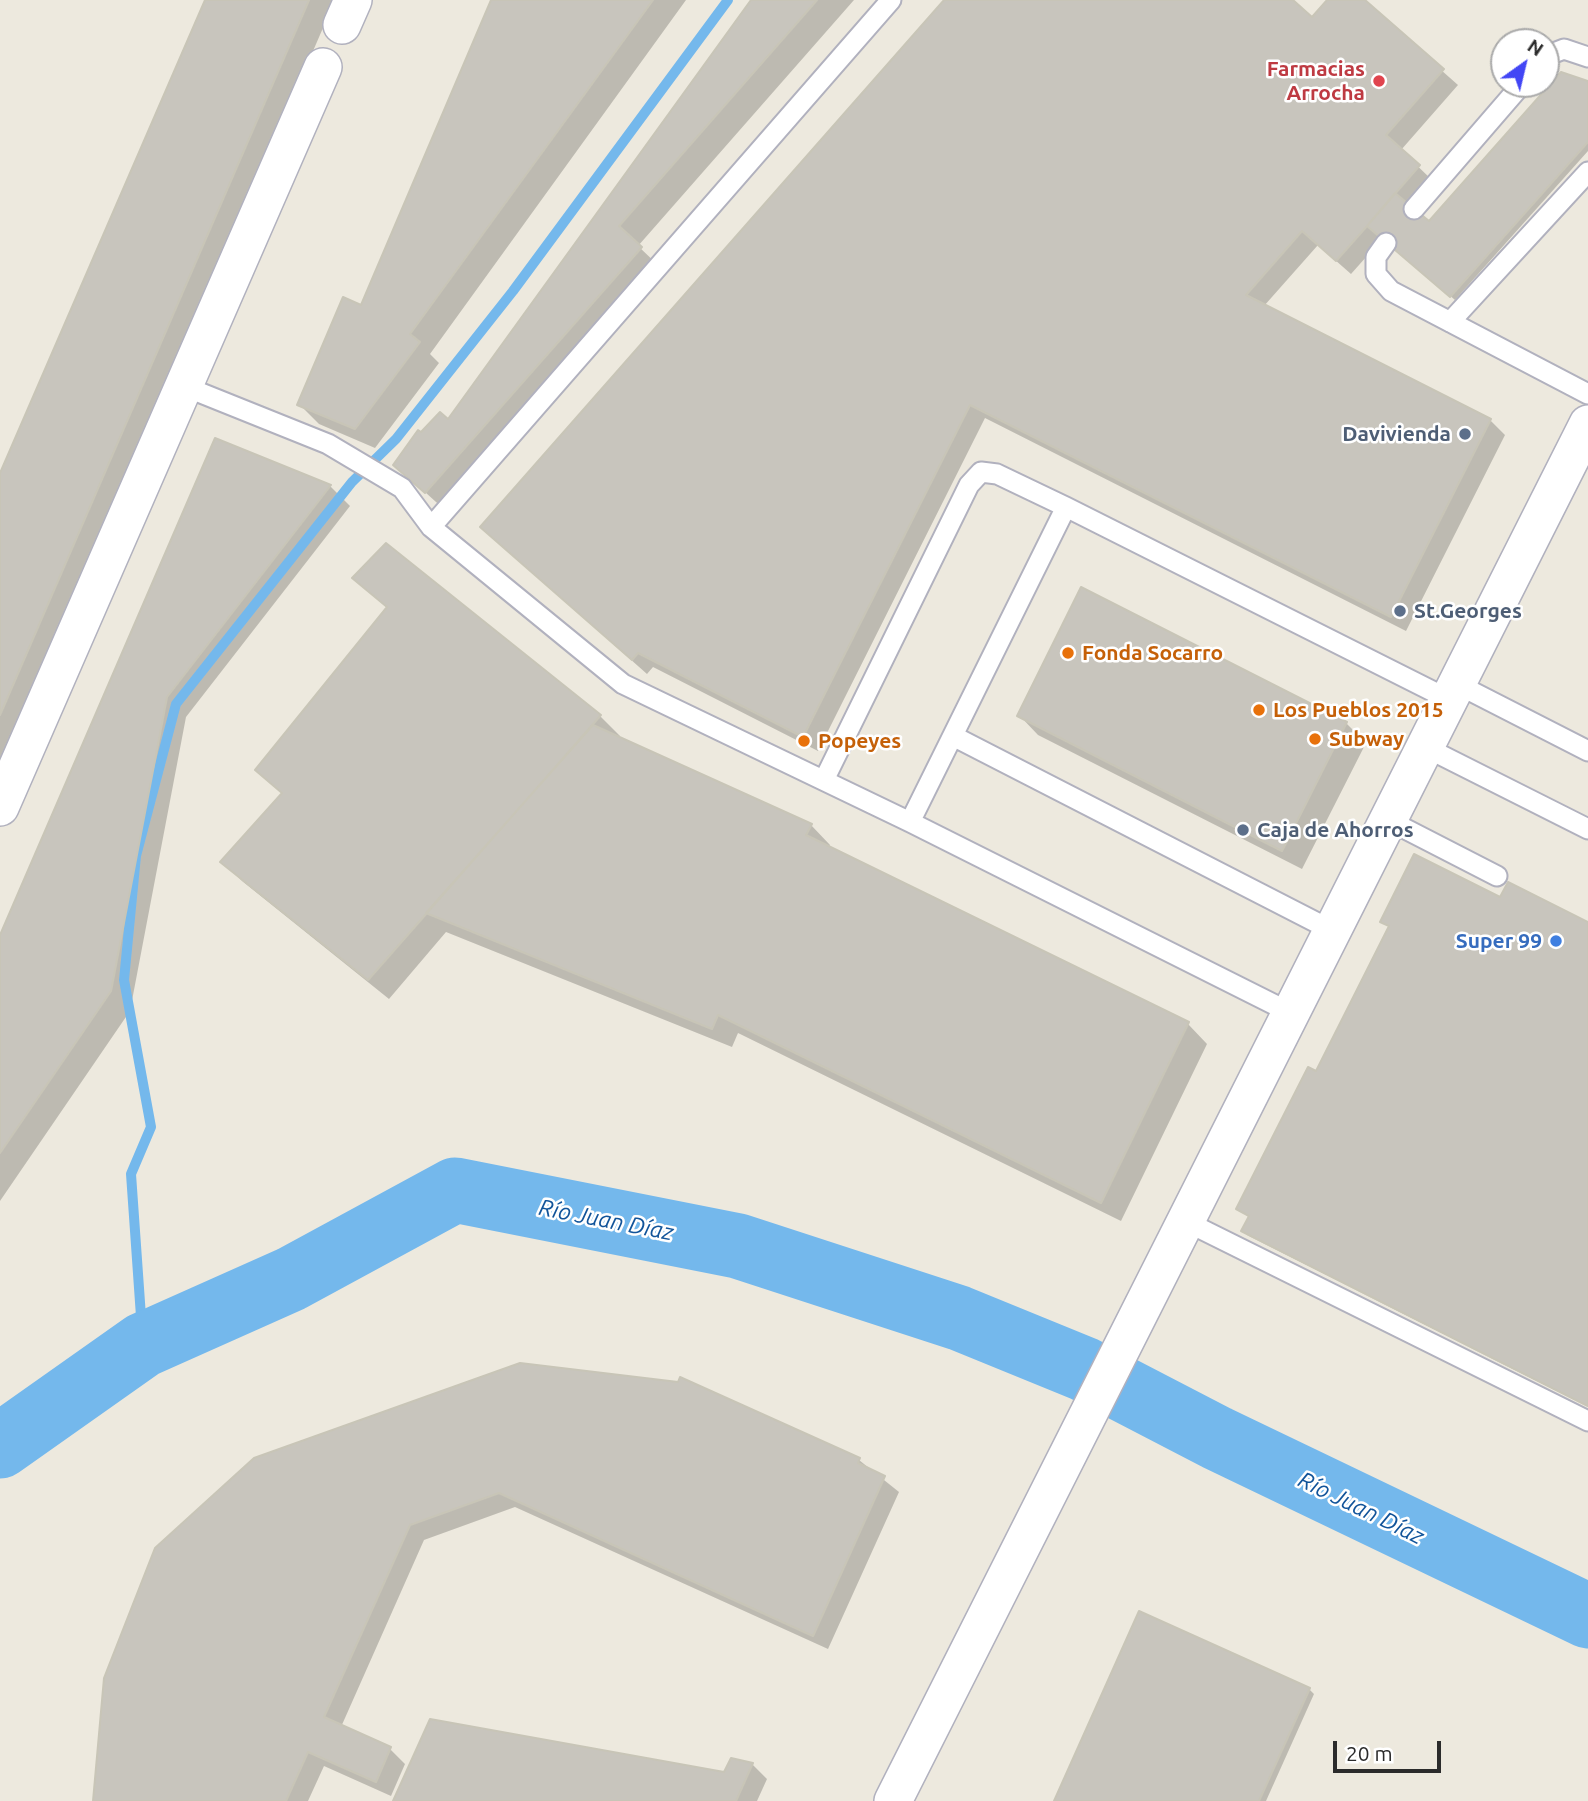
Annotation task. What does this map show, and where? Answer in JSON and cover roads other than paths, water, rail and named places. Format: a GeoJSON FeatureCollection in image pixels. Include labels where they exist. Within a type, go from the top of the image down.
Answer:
{"type":"FeatureCollection","features":[{"type":"Feature","properties":{"kind":"street"},"geometry":{"type":"LineString","coordinates":[[0,807],[181,386],[323,68]]}},
{"type":"Feature","properties":{"kind":"street"},"geometry":{"type":"LineString","coordinates":[[893,1801],[1059,1477],[1588,424]]}},
{"type":"Feature","properties":{"kind":"lane"},"geometry":{"type":"LineString","coordinates":[[431,527],[891,0]]}},
{"type":"Feature","properties":{"kind":"lane"},"geometry":{"type":"LineString","coordinates":[[1560,51],[1564,49],[1588,57]]}},
{"type":"Feature","properties":{"kind":"lane"},"geometry":{"type":"LineString","coordinates":[[1414,209],[1510,98]]}},
{"type":"Feature","properties":{"kind":"lane"},"geometry":{"type":"LineString","coordinates":[[1450,322],[1588,172]]}},
{"type":"Feature","properties":{"kind":"lane"},"geometry":{"type":"LineString","coordinates":[[1386,243],[1376,257],[1376,274],[1391,291],[1588,394]]}},
{"type":"Feature","properties":{"kind":"lane"},"geometry":{"type":"LineString","coordinates":[[181,386],[328,444],[402,488],[431,527],[623,684],[910,822],[1291,1013]]}},
{"type":"Feature","properties":{"kind":"lane"},"geometry":{"type":"LineString","coordinates":[[824,780],[975,478],[981,472],[997,474],[1453,691],[1588,751]]}},
{"type":"Feature","properties":{"kind":"lane"},"geometry":{"type":"LineString","coordinates":[[910,822],[1066,507]]}},
{"type":"Feature","properties":{"kind":"lane"},"geometry":{"type":"LineString","coordinates":[[953,736],[1332,931]]}},
{"type":"Feature","properties":{"kind":"lane"},"geometry":{"type":"LineString","coordinates":[[1425,747],[1588,829]]}},
{"type":"Feature","properties":{"kind":"lane"},"geometry":{"type":"LineString","coordinates":[[1388,820],[1497,876]]}},
{"type":"Feature","properties":{"kind":"lane"},"geometry":{"type":"LineString","coordinates":[[1186,1222],[1588,1421]]}},
{"type":"Feature","properties":{"kind":"waterway"},"geometry":{"type":"LineString","coordinates":[[143,1345],[131,1174],[151,1127],[124,980],[136,856],[176,704],[352,482],[396,439],[513,291],[728,0]]}},
{"type":"Feature","properties":{"kind":"waterway","name":"Río Juan Díaz"},"geometry":{"type":"LineString","coordinates":[[0,1446],[143,1345],[291,1279],[455,1190],[738,1246],[959,1318],[1084,1369],[1217,1438],[1588,1616]]}},
{"type":"Feature","properties":{"kind":"place","name":"Farmacias Arrocha"},"geometry":{"type":"Point","coordinates":[1379,81]}},
{"type":"Feature","properties":{"kind":"place","name":"Davivienda"},"geometry":{"type":"Point","coordinates":[1465,434]}},
{"type":"Feature","properties":{"kind":"place","name":"St.Georges"},"geometry":{"type":"Point","coordinates":[1400,611]}},
{"type":"Feature","properties":{"kind":"place","name":"Fonda Socarro"},"geometry":{"type":"Point","coordinates":[1068,653]}},
{"type":"Feature","properties":{"kind":"place","name":"Los Pueblos 2015"},"geometry":{"type":"Point","coordinates":[1259,710]}},
{"type":"Feature","properties":{"kind":"place","name":"Subway"},"geometry":{"type":"Point","coordinates":[1315,739]}},
{"type":"Feature","properties":{"kind":"place","name":"Popeyes"},"geometry":{"type":"Point","coordinates":[804,741]}},
{"type":"Feature","properties":{"kind":"place","name":"Caja de Ahorros"},"geometry":{"type":"Point","coordinates":[1243,830]}},
{"type":"Feature","properties":{"kind":"place","name":"Super 99"},"geometry":{"type":"Point","coordinates":[1556,941]}}]}
